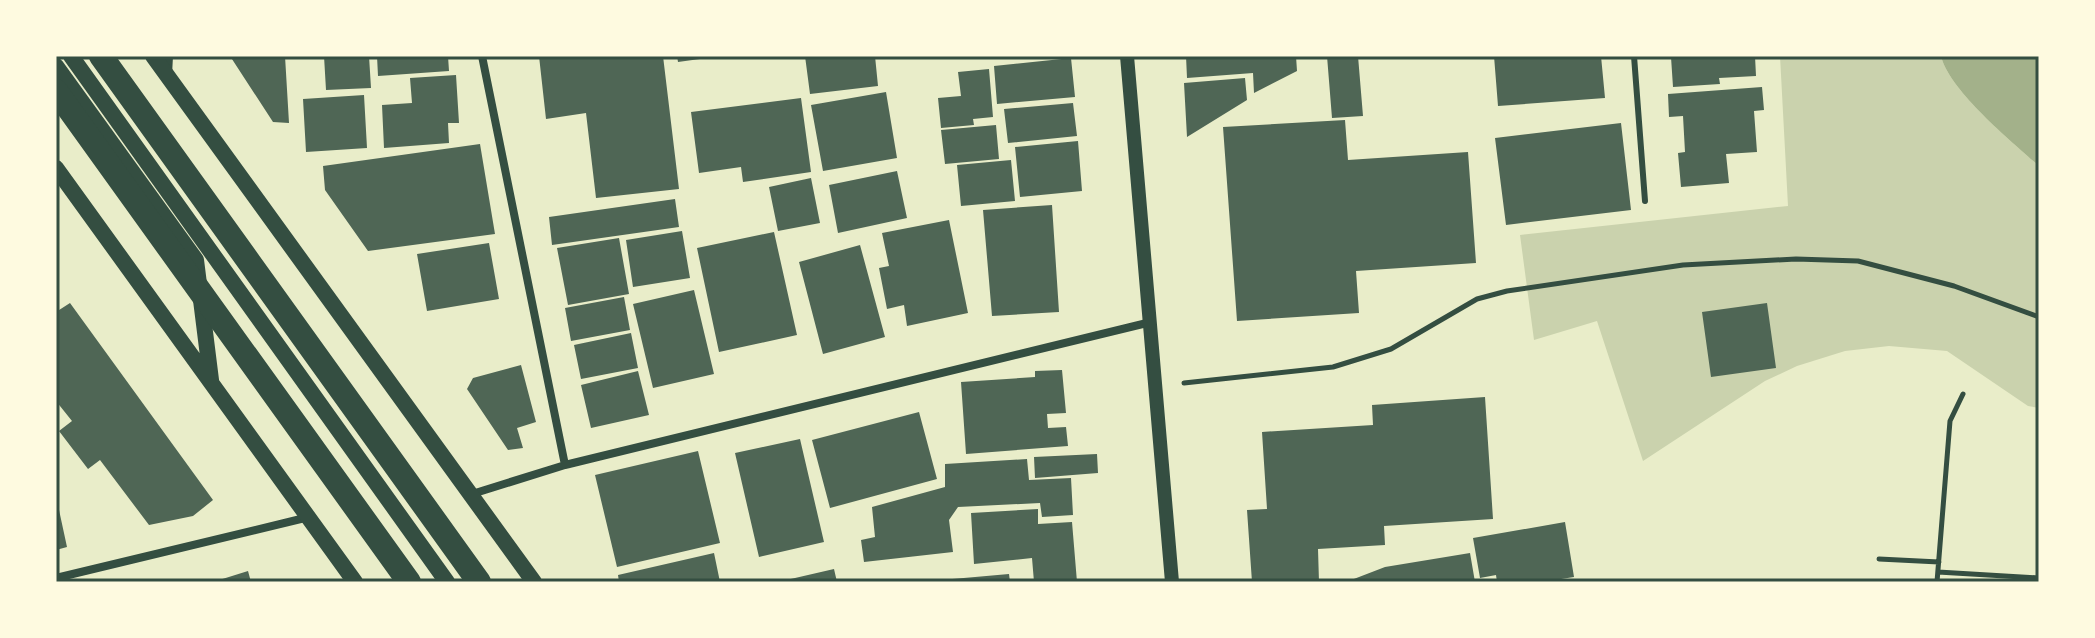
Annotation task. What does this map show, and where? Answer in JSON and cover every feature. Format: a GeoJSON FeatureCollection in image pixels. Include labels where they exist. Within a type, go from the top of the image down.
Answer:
{"type":"FeatureCollection","features":[{"type":"Feature","properties":{"kind":"highway"},"geometry":{"type":"LineString","coordinates":[[101,56],[479,582]]}},
{"type":"Feature","properties":{"kind":"highway"},"geometry":{"type":"LineString","coordinates":[[56,91],[409,582]]}},
{"type":"Feature","properties":{"kind":"main road"},"geometry":{"type":"LineString","coordinates":[[71,56],[447,582]]}},
{"type":"Feature","properties":{"kind":"main road"},"geometry":{"type":"LineString","coordinates":[[153,56],[534,582]]}},
{"type":"Feature","properties":{"kind":"main road"},"geometry":{"type":"LineString","coordinates":[[56,66],[196,260],[211,381]]}},
{"type":"Feature","properties":{"kind":"main road"},"geometry":{"type":"LineString","coordinates":[[56,168],[355,582]]}},
{"type":"Feature","properties":{"kind":"street"},"geometry":{"type":"LineString","coordinates":[[168,78],[169,56]]}},
{"type":"Feature","properties":{"kind":"street"},"geometry":{"type":"LineString","coordinates":[[482,56],[565,465]]}},
{"type":"Feature","properties":{"kind":"street"},"geometry":{"type":"LineString","coordinates":[[1127,56],[1172,582]]}},
{"type":"Feature","properties":{"kind":"street"},"geometry":{"type":"LineString","coordinates":[[471,495],[565,465],[1151,322]]}},
{"type":"Feature","properties":{"kind":"street"},"geometry":{"type":"LineString","coordinates":[[56,578],[310,517]]}},
{"type":"Feature","properties":{"kind":"lane"},"geometry":{"type":"LineString","coordinates":[[1634,56],[1645,201]]}},
{"type":"Feature","properties":{"kind":"path"},"geometry":{"type":"LineString","coordinates":[[1156,386],[1333,367],[1391,349],[1477,299],[1535,286],[1683,265],[1796,259],[1858,261],[1954,286],[2039,317]]}},
{"type":"Feature","properties":{"kind":"path"},"geometry":{"type":"LineString","coordinates":[[1937,582],[1950,421],[1963,394]]}},
{"type":"Feature","properties":{"kind":"path"},"geometry":{"type":"LineString","coordinates":[[1879,559],[1939,562]]}},
{"type":"Feature","properties":{"kind":"path"},"geometry":{"type":"LineString","coordinates":[[1938,572],[2039,578]]}},
{"type":"Feature","properties":{"kind":"shaded area"},"geometry":{"type":"Polygon","coordinates":[[[1780,56],[1941,56],[1946,70],[1968,99],[2039,166],[2039,408],[2028,406],[1947,351],[1889,346],[1845,351],[1797,366],[1765,381],[1643,461],[1597,321],[1534,340],[1520,235],[1788,206],[1780,56]]]}},
{"type":"Feature","properties":{"kind":"shaded area"},"geometry":{"type":"Polygon","coordinates":[[[1941,56],[2039,56],[2039,166],[1968,99],[1946,70],[1941,56]]]}},
{"type":"Feature","properties":{"kind":"building"},"geometry":{"type":"Polygon","coordinates":[[[230,56],[285,56],[289,123],[273,122],[230,56]]]}},
{"type":"Feature","properties":{"kind":"building"},"geometry":{"type":"Polygon","coordinates":[[[324,56],[369,56],[371,88],[326,90],[324,56]]]}},
{"type":"Feature","properties":{"kind":"building"},"geometry":{"type":"Polygon","coordinates":[[[377,56],[448,56],[449,71],[378,76],[377,56]]]}},
{"type":"Feature","properties":{"kind":"building"},"geometry":{"type":"Polygon","coordinates":[[[539,56],[663,56],[679,189],[596,198],[586,113],[546,119],[539,56]]]}},
{"type":"Feature","properties":{"kind":"building"},"geometry":{"type":"Polygon","coordinates":[[[677,56],[706,56],[707,58],[678,62],[677,56]]]}},
{"type":"Feature","properties":{"kind":"building"},"geometry":{"type":"Polygon","coordinates":[[[805,56],[875,56],[878,86],[810,94],[805,56]]]}},
{"type":"Feature","properties":{"kind":"building"},"geometry":{"type":"Polygon","coordinates":[[[1186,56],[1296,56],[1297,71],[1254,93],[1253,73],[1187,78],[1186,56]]]}},
{"type":"Feature","properties":{"kind":"building"},"geometry":{"type":"Polygon","coordinates":[[[1327,56],[1358,56],[1363,116],[1332,118],[1327,56]]]}},
{"type":"Feature","properties":{"kind":"building"},"geometry":{"type":"Polygon","coordinates":[[[1494,56],[1601,56],[1605,98],[1498,106],[1494,56]]]}},
{"type":"Feature","properties":{"kind":"building"},"geometry":{"type":"Polygon","coordinates":[[[1755,56],[1756,76],[1719,78],[1720,84],[1673,87],[1671,57],[1755,56]]]}},
{"type":"Feature","properties":{"kind":"building"},"geometry":{"type":"Polygon","coordinates":[[[1071,58],[1075,97],[997,104],[994,66],[1071,58]]]}},
{"type":"Feature","properties":{"kind":"building"},"geometry":{"type":"Polygon","coordinates":[[[989,69],[993,117],[973,119],[974,125],[941,128],[938,98],[961,96],[958,72],[989,69]]]}},
{"type":"Feature","properties":{"kind":"building"},"geometry":{"type":"Polygon","coordinates":[[[456,75],[459,123],[448,123],[449,143],[384,148],[382,105],[412,103],[410,78],[456,75]]]}},
{"type":"Feature","properties":{"kind":"building"},"geometry":{"type":"Polygon","coordinates":[[[1245,78],[1247,100],[1187,137],[1184,83],[1245,78]]]}},
{"type":"Feature","properties":{"kind":"building"},"geometry":{"type":"Polygon","coordinates":[[[1762,87],[1764,110],[1754,111],[1757,152],[1726,154],[1729,183],[1681,187],[1678,153],[1685,152],[1683,116],[1669,117],[1668,94],[1762,87]]]}},
{"type":"Feature","properties":{"kind":"building"},"geometry":{"type":"Polygon","coordinates":[[[886,92],[897,158],[823,171],[811,105],[886,92]]]}},
{"type":"Feature","properties":{"kind":"building"},"geometry":{"type":"Polygon","coordinates":[[[364,95],[367,148],[306,152],[303,99],[364,95]]]}},
{"type":"Feature","properties":{"kind":"building"},"geometry":{"type":"Polygon","coordinates":[[[801,98],[811,172],[743,182],[741,167],[699,173],[691,112],[801,98]]]}},
{"type":"Feature","properties":{"kind":"building"},"geometry":{"type":"Polygon","coordinates":[[[1073,103],[1077,136],[1008,143],[1004,109],[1073,103]]]}},
{"type":"Feature","properties":{"kind":"building"},"geometry":{"type":"Polygon","coordinates":[[[1345,120],[1348,160],[1468,152],[1476,263],[1356,271],[1359,313],[1237,321],[1223,127],[1345,120]]]}},
{"type":"Feature","properties":{"kind":"building"},"geometry":{"type":"Polygon","coordinates":[[[1621,123],[1631,210],[1506,225],[1495,138],[1621,123]]]}},
{"type":"Feature","properties":{"kind":"building"},"geometry":{"type":"Polygon","coordinates":[[[996,125],[999,159],[945,164],[941,130],[996,125]]]}},
{"type":"Feature","properties":{"kind":"building"},"geometry":{"type":"Polygon","coordinates":[[[1078,141],[1082,191],[1020,197],[1015,147],[1078,141]]]}},
{"type":"Feature","properties":{"kind":"building"},"geometry":{"type":"Polygon","coordinates":[[[480,144],[495,234],[368,251],[325,190],[323,166],[480,144]]]}},
{"type":"Feature","properties":{"kind":"building"},"geometry":{"type":"Polygon","coordinates":[[[1011,160],[1015,201],[961,206],[957,165],[1011,160]]]}},
{"type":"Feature","properties":{"kind":"building"},"geometry":{"type":"Polygon","coordinates":[[[897,171],[907,218],[838,233],[829,185],[897,171]]]}},
{"type":"Feature","properties":{"kind":"building"},"geometry":{"type":"Polygon","coordinates":[[[811,178],[820,223],[778,231],[769,187],[811,178]]]}},
{"type":"Feature","properties":{"kind":"building"},"geometry":{"type":"Polygon","coordinates":[[[675,199],[679,227],[552,245],[549,217],[675,199]]]}},
{"type":"Feature","properties":{"kind":"building"},"geometry":{"type":"Polygon","coordinates":[[[1052,205],[1059,312],[992,316],[983,210],[1052,205]]]}},
{"type":"Feature","properties":{"kind":"building"},"geometry":{"type":"Polygon","coordinates":[[[949,220],[968,313],[907,326],[904,305],[887,309],[879,268],[889,266],[882,233],[949,220]]]}},
{"type":"Feature","properties":{"kind":"building"},"geometry":{"type":"Polygon","coordinates":[[[682,231],[690,278],[633,287],[626,240],[682,231]]]}},
{"type":"Feature","properties":{"kind":"building"},"geometry":{"type":"Polygon","coordinates":[[[774,232],[797,335],[719,352],[697,248],[774,232]]]}},
{"type":"Feature","properties":{"kind":"building"},"geometry":{"type":"Polygon","coordinates":[[[619,238],[629,294],[568,305],[557,248],[619,238]]]}},
{"type":"Feature","properties":{"kind":"building"},"geometry":{"type":"Polygon","coordinates":[[[489,243],[499,299],[427,311],[417,254],[489,243]]]}},
{"type":"Feature","properties":{"kind":"building"},"geometry":{"type":"Polygon","coordinates":[[[860,245],[885,337],[823,354],[799,262],[860,245]]]}},
{"type":"Feature","properties":{"kind":"building"},"geometry":{"type":"Polygon","coordinates":[[[694,290],[714,374],[653,388],[633,304],[694,290]]]}},
{"type":"Feature","properties":{"kind":"building"},"geometry":{"type":"Polygon","coordinates":[[[624,297],[630,330],[571,341],[565,308],[624,297]]]}},
{"type":"Feature","properties":{"kind":"building"},"geometry":{"type":"Polygon","coordinates":[[[70,303],[213,500],[193,516],[149,525],[100,460],[88,469],[59,431],[72,421],[56,401],[56,312],[70,303]]]}},
{"type":"Feature","properties":{"kind":"building"},"geometry":{"type":"Polygon","coordinates":[[[1767,303],[1776,368],[1711,377],[1702,312],[1767,303]]]}},
{"type":"Feature","properties":{"kind":"building"},"geometry":{"type":"Polygon","coordinates":[[[631,333],[638,368],[581,379],[574,345],[631,333]]]}},
{"type":"Feature","properties":{"kind":"building"},"geometry":{"type":"Polygon","coordinates":[[[521,365],[536,422],[517,428],[523,448],[508,450],[467,389],[473,378],[521,365]]]}},
{"type":"Feature","properties":{"kind":"building"},"geometry":{"type":"Polygon","coordinates":[[[1062,370],[1066,413],[1047,414],[1048,428],[1066,427],[1068,446],[966,454],[961,382],[1035,377],[1035,371],[1062,370]]]}},
{"type":"Feature","properties":{"kind":"building"},"geometry":{"type":"Polygon","coordinates":[[[638,371],[649,415],[591,428],[581,385],[638,371]]]}},
{"type":"Feature","properties":{"kind":"building"},"geometry":{"type":"Polygon","coordinates":[[[1485,397],[1493,519],[1384,526],[1385,545],[1318,549],[1319,582],[1252,582],[1247,510],[1267,509],[1262,432],[1373,425],[1372,405],[1485,397]]]}},
{"type":"Feature","properties":{"kind":"building"},"geometry":{"type":"Polygon","coordinates":[[[919,412],[937,479],[830,508],[812,440],[919,412]]]}},
{"type":"Feature","properties":{"kind":"building"},"geometry":{"type":"Polygon","coordinates":[[[800,439],[824,542],[759,557],[735,453],[800,439]]]}},
{"type":"Feature","properties":{"kind":"building"},"geometry":{"type":"Polygon","coordinates":[[[698,451],[720,543],[617,567],[595,475],[698,451]]]}},
{"type":"Feature","properties":{"kind":"building"},"geometry":{"type":"Polygon","coordinates":[[[1097,454],[1098,473],[1035,478],[1034,457],[1097,454]]]}},
{"type":"Feature","properties":{"kind":"building"},"geometry":{"type":"Polygon","coordinates":[[[1027,459],[1029,480],[1071,478],[1073,515],[1042,517],[1040,503],[958,507],[949,520],[953,552],[864,562],[861,540],[875,537],[872,507],[945,487],[945,464],[1027,459]]]}},
{"type":"Feature","properties":{"kind":"building"},"geometry":{"type":"Polygon","coordinates":[[[56,496],[67,547],[56,550],[56,496]]]}},
{"type":"Feature","properties":{"kind":"building"},"geometry":{"type":"Polygon","coordinates":[[[1038,509],[1038,524],[1072,522],[1077,582],[1034,582],[1032,558],[974,564],[971,513],[1038,509]]]}},
{"type":"Feature","properties":{"kind":"building"},"geometry":{"type":"Polygon","coordinates":[[[1565,522],[1574,577],[1542,582],[1497,582],[1496,575],[1480,578],[1473,538],[1565,522]]]}},
{"type":"Feature","properties":{"kind":"building"},"geometry":{"type":"Polygon","coordinates":[[[714,553],[720,582],[619,582],[618,575],[714,553]]]}},
{"type":"Feature","properties":{"kind":"building"},"geometry":{"type":"Polygon","coordinates":[[[1470,553],[1475,582],[1346,582],[1385,567],[1470,553]]]}},
{"type":"Feature","properties":{"kind":"building"},"geometry":{"type":"Polygon","coordinates":[[[834,569],[837,582],[782,581],[834,569]]]}},
{"type":"Feature","properties":{"kind":"building"},"geometry":{"type":"Polygon","coordinates":[[[248,571],[251,582],[216,582],[216,581],[248,571]]]}},
{"type":"Feature","properties":{"kind":"building"},"geometry":{"type":"Polygon","coordinates":[[[1009,574],[1010,582],[941,582],[941,580],[1009,574]]]}}]}
